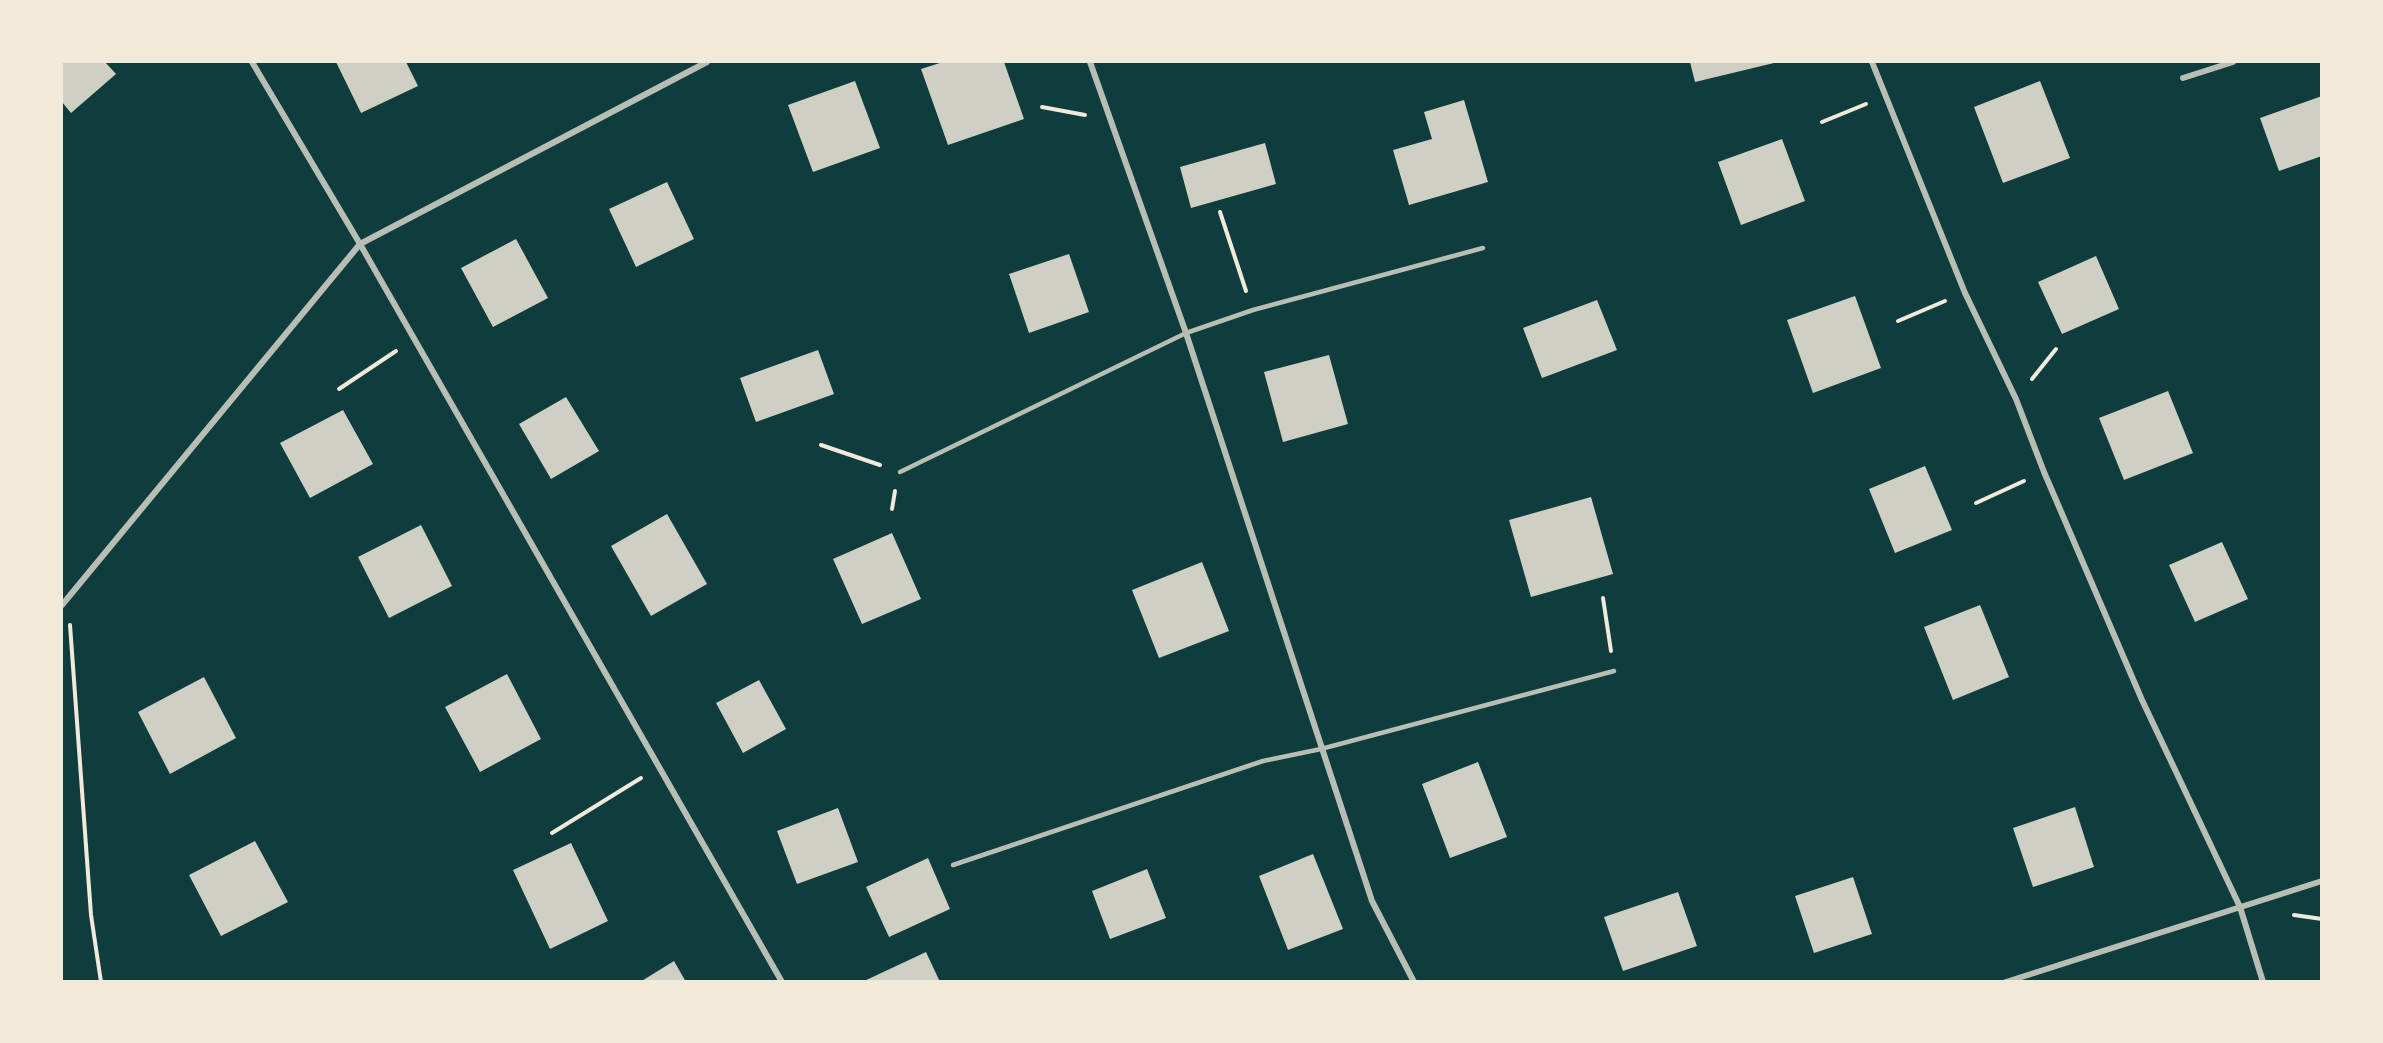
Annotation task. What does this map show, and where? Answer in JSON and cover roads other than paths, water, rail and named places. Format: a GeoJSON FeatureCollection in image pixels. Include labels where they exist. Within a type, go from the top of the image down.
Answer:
{"type":"FeatureCollection","features":[{"type":"Feature","properties":{"kind":"street"},"geometry":{"type":"LineString","coordinates":[[252,62],[360,244],[782,981]]}},
{"type":"Feature","properties":{"kind":"street"},"geometry":{"type":"LineString","coordinates":[[62,605],[360,244],[707,62]]}},
{"type":"Feature","properties":{"kind":"street"},"geometry":{"type":"LineString","coordinates":[[1090,62],[1186,333],[1372,901],[1414,981]]}},
{"type":"Feature","properties":{"kind":"street"},"geometry":{"type":"LineString","coordinates":[[1872,62],[1884,97],[1965,292],[2016,399],[2044,472],[2142,700],[2240,907],[2263,981]]}},
{"type":"Feature","properties":{"kind":"street"},"geometry":{"type":"LineString","coordinates":[[2183,78],[2233,62]]}},
{"type":"Feature","properties":{"kind":"street"},"geometry":{"type":"LineString","coordinates":[[2006,981],[2322,881]]}},
{"type":"Feature","properties":{"kind":"lane"},"geometry":{"type":"LineString","coordinates":[[900,472],[1186,333],[1253,310],[1482,248]]}},
{"type":"Feature","properties":{"kind":"lane"},"geometry":{"type":"LineString","coordinates":[[953,865],[1263,761],[1322,749],[1614,671]]}}]}
